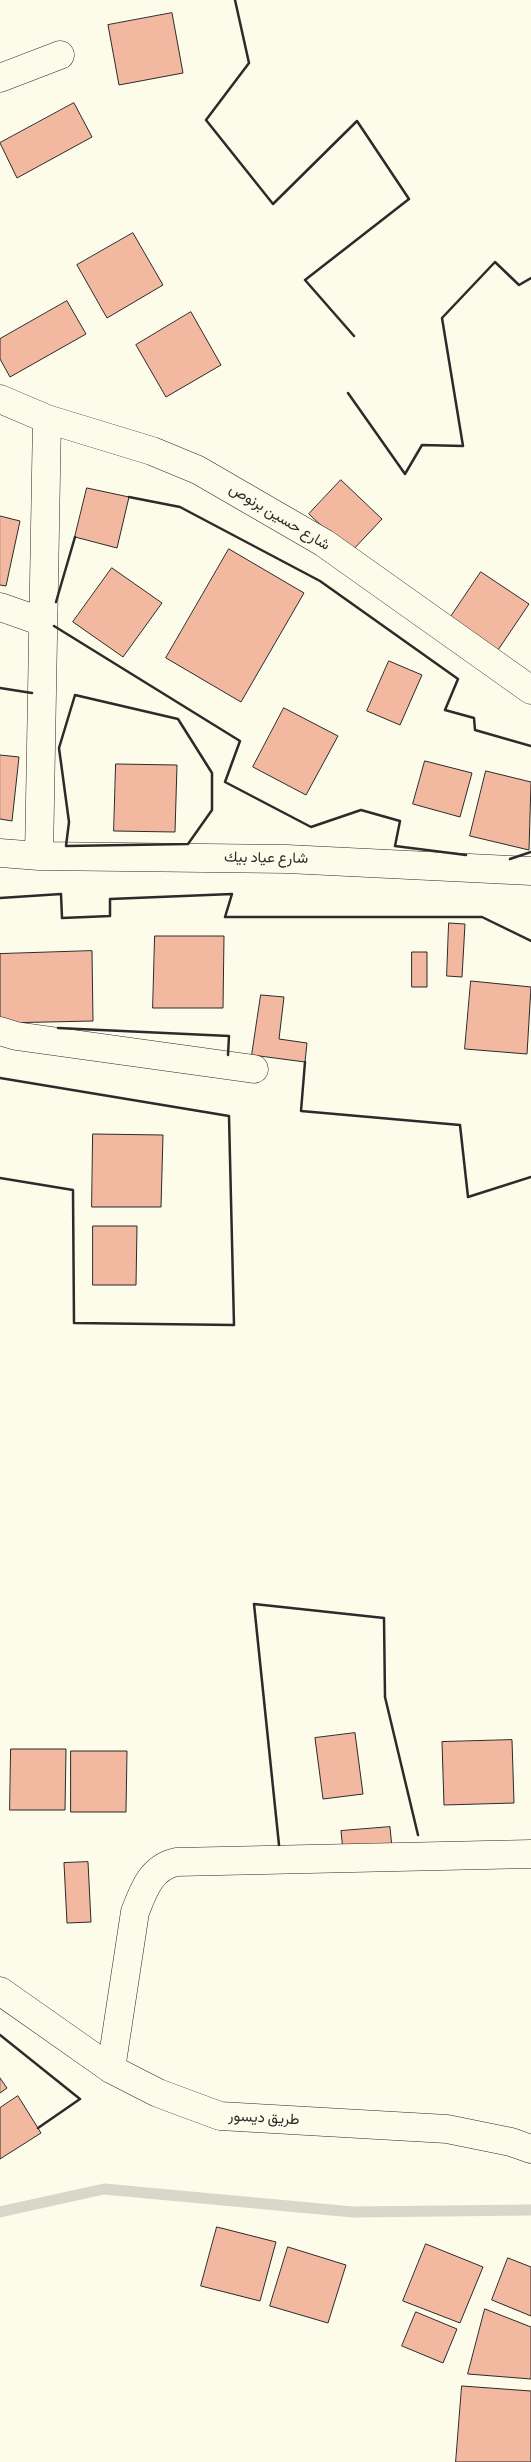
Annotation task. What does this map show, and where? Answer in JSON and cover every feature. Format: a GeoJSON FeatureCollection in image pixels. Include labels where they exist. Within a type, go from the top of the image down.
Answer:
{"type":"FeatureCollection","features":[{"type":"Feature","properties":{"kind":"street"},"geometry":{"type":"LineString","coordinates":[[0,78],[60,55]]}},
{"type":"Feature","properties":{"kind":"street","name":"شارع حسين برنوص"},"geometry":{"type":"LineString","coordinates":[[0,399],[47,419],[152,450],[198,470],[324,543],[531,690]]}},
{"type":"Feature","properties":{"kind":"street"},"geometry":{"type":"LineString","coordinates":[[39,856],[47,419]]}},
{"type":"Feature","properties":{"kind":"street"},"geometry":{"type":"LineString","coordinates":[[0,607],[43,622]]}},
{"type":"Feature","properties":{"kind":"street","name":"شارع عياد بيك"},"geometry":{"type":"LineString","coordinates":[[0,853],[39,856],[287,859],[530,872]]}},
{"type":"Feature","properties":{"kind":"street"},"geometry":{"type":"LineString","coordinates":[[0,1031],[16,1036],[254,1069]]}},
{"type":"Feature","properties":{"kind":"street"},"geometry":{"type":"LineString","coordinates":[[111,2070],[135,1912],[152,1876],[163,1865],[176,1862],[531,1854]]}},
{"type":"Feature","properties":{"kind":"street","name":"طريق ديسور"},"geometry":{"type":"LineString","coordinates":[[0,1990],[111,2070],[158,2093],[220,2116],[447,2129],[512,2142],[531,2149]]}},
{"type":"Feature","properties":{"kind":"building"},"geometry":{"type":"Polygon","coordinates":[[[172,13],[183,73],[119,85],[108,25],[172,13]]]}},
{"type":"Feature","properties":{"kind":"building"},"geometry":{"type":"Polygon","coordinates":[[[74,103],[92,137],[17,178],[0,143],[74,103]]]}},
{"type":"Feature","properties":{"kind":"building"},"geometry":{"type":"Polygon","coordinates":[[[133,233],[163,285],[107,318],[77,265],[133,233]]]}},
{"type":"Feature","properties":{"kind":"building"},"geometry":{"type":"Polygon","coordinates":[[[67,301],[86,334],[10,377],[0,359],[0,339],[67,301]]]}},
{"type":"Feature","properties":{"kind":"building"},"geometry":{"type":"Polygon","coordinates":[[[191,312],[221,365],[166,397],[136,345],[191,312]]]}},
{"type":"Feature","properties":{"kind":"building"},"geometry":{"type":"Polygon","coordinates":[[[341,480],[382,519],[350,553],[309,514],[341,480]]]}},
{"type":"Feature","properties":{"kind":"building"},"geometry":{"type":"Polygon","coordinates":[[[87,488],[129,497],[117,548],[75,537],[87,488]]]}},
{"type":"Feature","properties":{"kind":"building"},"geometry":{"type":"Polygon","coordinates":[[[0,516],[20,521],[6,586],[0,585],[0,516]]]}},
{"type":"Feature","properties":{"kind":"building"},"geometry":{"type":"Polygon","coordinates":[[[229,549],[304,593],[241,702],[166,658],[229,549]]]}},
{"type":"Feature","properties":{"kind":"building"},"geometry":{"type":"Polygon","coordinates":[[[112,568],[162,603],[123,657],[73,622],[112,568]]]}},
{"type":"Feature","properties":{"kind":"building"},"geometry":{"type":"Polygon","coordinates":[[[481,572],[529,604],[496,653],[448,621],[481,572]]]}},
{"type":"Feature","properties":{"kind":"building"},"geometry":{"type":"Polygon","coordinates":[[[389,661],[422,675],[400,725],[367,711],[389,661]]]}},
{"type":"Feature","properties":{"kind":"building"},"geometry":{"type":"Polygon","coordinates":[[[284,708],[338,736],[306,795],[253,767],[284,708]]]}},
{"type":"Feature","properties":{"kind":"building"},"geometry":{"type":"Polygon","coordinates":[[[0,755],[19,757],[12,821],[0,819],[0,755]]]}},
{"type":"Feature","properties":{"kind":"building"},"geometry":{"type":"Polygon","coordinates":[[[425,761],[472,773],[460,817],[413,804],[425,761]]]}},
{"type":"Feature","properties":{"kind":"building"},"geometry":{"type":"Polygon","coordinates":[[[116,764],[177,765],[175,832],[114,831],[116,764]]]}},
{"type":"Feature","properties":{"kind":"building"},"geometry":{"type":"Polygon","coordinates":[[[486,771],[531,782],[529,850],[470,836],[486,771]]]}},
{"type":"Feature","properties":{"kind":"building"},"geometry":{"type":"Polygon","coordinates":[[[449,923],[465,924],[462,977],[447,976],[449,923]]]}},
{"type":"Feature","properties":{"kind":"building"},"geometry":{"type":"Polygon","coordinates":[[[155,936],[224,936],[223,1008],[153,1008],[155,936]]]}},
{"type":"Feature","properties":{"kind":"building"},"geometry":{"type":"Polygon","coordinates":[[[92,951],[93,1021],[0,1023],[0,954],[92,951]]]}},
{"type":"Feature","properties":{"kind":"building"},"geometry":{"type":"Polygon","coordinates":[[[412,952],[427,952],[427,987],[412,987],[412,952]]]}},
{"type":"Feature","properties":{"kind":"building"},"geometry":{"type":"Polygon","coordinates":[[[471,981],[531,987],[527,1054],[465,1049],[471,981]]]}},
{"type":"Feature","properties":{"kind":"building"},"geometry":{"type":"Polygon","coordinates":[[[261,995],[284,997],[279,1039],[307,1043],[305,1062],[252,1055],[261,995]]]}},
{"type":"Feature","properties":{"kind":"building"},"geometry":{"type":"Polygon","coordinates":[[[93,1134],[163,1135],[161,1207],[92,1207],[93,1134]]]}},
{"type":"Feature","properties":{"kind":"building"},"geometry":{"type":"Polygon","coordinates":[[[93,1226],[137,1226],[136,1285],[93,1285],[93,1226]]]}},
{"type":"Feature","properties":{"kind":"building"},"geometry":{"type":"Polygon","coordinates":[[[355,1733],[363,1794],[323,1799],[315,1738],[355,1733]]]}},
{"type":"Feature","properties":{"kind":"building"},"geometry":{"type":"Polygon","coordinates":[[[512,1740],[514,1803],[444,1805],[442,1742],[512,1740]]]}},
{"type":"Feature","properties":{"kind":"building"},"geometry":{"type":"Polygon","coordinates":[[[11,1749],[66,1749],[65,1810],[10,1810],[11,1749]]]}},
{"type":"Feature","properties":{"kind":"building"},"geometry":{"type":"Polygon","coordinates":[[[71,1751],[127,1751],[126,1812],[71,1812],[71,1751]]]}},
{"type":"Feature","properties":{"kind":"building"},"geometry":{"type":"Polygon","coordinates":[[[390,1827],[392,1848],[343,1851],[341,1831],[390,1827]]]}},
{"type":"Feature","properties":{"kind":"building"},"geometry":{"type":"Polygon","coordinates":[[[88,1862],[91,1922],[67,1923],[64,1863],[88,1862]]]}},
{"type":"Feature","properties":{"kind":"building"},"geometry":{"type":"Polygon","coordinates":[[[0,2078],[7,2088],[0,2093],[0,2078]]]}},
{"type":"Feature","properties":{"kind":"building"},"geometry":{"type":"Polygon","coordinates":[[[18,2096],[41,2133],[0,2159],[0,2108],[18,2096]]]}},
{"type":"Feature","properties":{"kind":"building"},"geometry":{"type":"Polygon","coordinates":[[[217,2227],[276,2242],[260,2301],[201,2286],[217,2227]]]}},
{"type":"Feature","properties":{"kind":"building"},"geometry":{"type":"Polygon","coordinates":[[[426,2244],[483,2267],[460,2323],[403,2301],[426,2244]]]}},
{"type":"Feature","properties":{"kind":"building"},"geometry":{"type":"Polygon","coordinates":[[[288,2247],[346,2265],[328,2323],[270,2306],[288,2247]]]}},
{"type":"Feature","properties":{"kind":"building"},"geometry":{"type":"Polygon","coordinates":[[[508,2258],[531,2267],[531,2316],[492,2300],[508,2258]]]}},
{"type":"Feature","properties":{"kind":"building"},"geometry":{"type":"Polygon","coordinates":[[[485,2309],[531,2327],[531,2379],[468,2374],[485,2309]]]}},
{"type":"Feature","properties":{"kind":"building"},"geometry":{"type":"Polygon","coordinates":[[[416,2312],[457,2329],[443,2363],[402,2346],[416,2312]]]}},
{"type":"Feature","properties":{"kind":"building"},"geometry":{"type":"Polygon","coordinates":[[[462,2386],[531,2391],[531,2462],[456,2462],[462,2386]]]}},
{"type":"Feature","properties":{"kind":"waterway"},"geometry":{"type":"LineString","coordinates":[[0,2212],[104,2189],[353,2212],[531,2210]]}},
{"type":"Feature","properties":{"kind":"wall"},"geometry":{"type":"LineString","coordinates":[[235,0],[249,63],[206,120],[273,204],[357,121],[409,199],[305,280],[354,336]]}},
{"type":"Feature","properties":{"kind":"wall"},"geometry":{"type":"LineString","coordinates":[[348,393],[405,474],[422,445],[463,446],[442,318],[495,262],[519,285],[531,278]]}},
{"type":"Feature","properties":{"kind":"wall"},"geometry":{"type":"LineString","coordinates":[[129,497],[180,507],[320,581],[458,679],[445,710],[474,718],[475,730],[531,746]]}},
{"type":"Feature","properties":{"kind":"wall"},"geometry":{"type":"LineString","coordinates":[[56,602],[75,537]]}},
{"type":"Feature","properties":{"kind":"wall"},"geometry":{"type":"LineString","coordinates":[[54,626],[240,741],[225,782],[311,827],[361,810],[400,821],[395,846],[466,855]]}},
{"type":"Feature","properties":{"kind":"wall"},"geometry":{"type":"LineString","coordinates":[[0,688],[32,693]]}},
{"type":"Feature","properties":{"kind":"wall"},"geometry":{"type":"LineString","coordinates":[[75,695],[178,719],[212,773],[212,810],[188,844],[66,846],[69,822],[59,748],[75,695]]}},
{"type":"Feature","properties":{"kind":"wall"},"geometry":{"type":"LineString","coordinates":[[510,859],[531,852]]}},
{"type":"Feature","properties":{"kind":"wall"},"geometry":{"type":"LineString","coordinates":[[0,898],[61,894],[62,918],[110,916],[110,899],[232,894],[225,917],[482,917],[531,941]]}},
{"type":"Feature","properties":{"kind":"wall"},"geometry":{"type":"LineString","coordinates":[[58,1028],[229,1036],[228,1055]]}},
{"type":"Feature","properties":{"kind":"wall"},"geometry":{"type":"LineString","coordinates":[[305,1062],[301,1111],[460,1125],[468,1197],[531,1177]]}},
{"type":"Feature","properties":{"kind":"wall"},"geometry":{"type":"LineString","coordinates":[[0,1078],[229,1116],[234,1325],[74,1323],[73,1190],[0,1178]]}},
{"type":"Feature","properties":{"kind":"wall"},"geometry":{"type":"LineString","coordinates":[[279,1845],[254,1604],[384,1618],[385,1697],[418,1835]]}},
{"type":"Feature","properties":{"kind":"wall"},"geometry":{"type":"LineString","coordinates":[[0,2035],[80,2099],[38,2128]]}}]}
